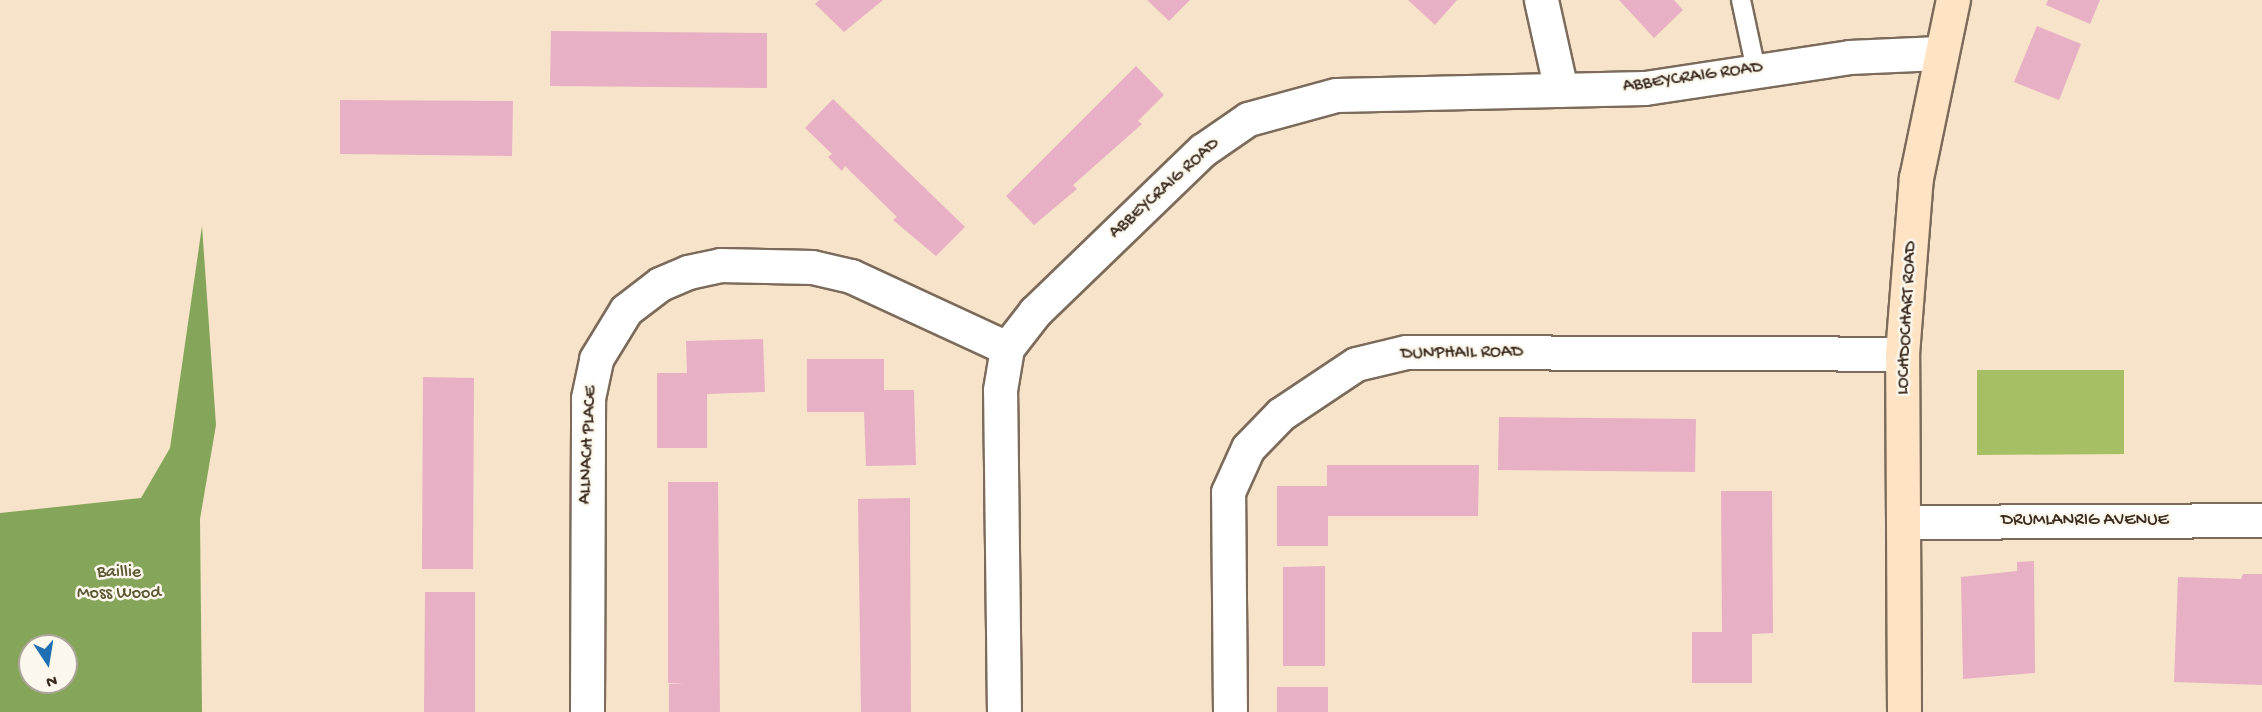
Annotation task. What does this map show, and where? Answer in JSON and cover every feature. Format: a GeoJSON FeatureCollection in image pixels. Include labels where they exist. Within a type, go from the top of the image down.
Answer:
{"type":"FeatureCollection","features":[{"type":"Feature","properties":{"kind":"street"},"geometry":{"type":"LineString","coordinates":[[1541,0],[1561,90]]}},
{"type":"Feature","properties":{"kind":"street","name":"LOCHDOCHART ROAD"},"geometry":{"type":"LineString","coordinates":[[1904,712],[1907,522],[1902,354],[1916,178],[1939,53],[1953,0]]}},
{"type":"Feature","properties":{"kind":"street","name":"ABBEYCRAIG ROAD"},"geometry":{"type":"LineString","coordinates":[[1004,712],[1000,390],[1007,348],[1035,312],[1195,158],[1248,119],[1335,94],[1645,88],[1756,70],[1939,53]]}},
{"type":"Feature","properties":{"kind":"street","name":"ALLNACH PLACE"},"geometry":{"type":"LineString","coordinates":[[587,712],[588,398],[596,359],[626,309],[660,284],[688,272],[720,265],[802,266],[851,276],[1007,348]]}},
{"type":"Feature","properties":{"kind":"street","name":"DUNPHAIL ROAD"},"geometry":{"type":"LineString","coordinates":[[1230,712],[1228,492],[1248,448],[1281,414],[1356,364],[1406,352],[1902,354]]}},
{"type":"Feature","properties":{"kind":"street","name":"DRUMLANRIG AVENUE"},"geometry":{"type":"LineString","coordinates":[[1907,522],[2262,520]]}},
{"type":"Feature","properties":{"kind":"lane"},"geometry":{"type":"LineString","coordinates":[[1742,0],[1756,70]]}},
{"type":"Feature","properties":{"kind":"green space","name":"Baillie Moss Wood"},"geometry":{"type":"Polygon","coordinates":[[[202,226],[216,425],[200,519],[202,712],[0,712],[0,513],[141,498],[170,448],[202,226]]]}},
{"type":"Feature","properties":{"kind":"green space"},"geometry":{"type":"Polygon","coordinates":[[[1977,370],[2124,370],[2124,454],[1977,455],[1977,370]]]}},
{"type":"Feature","properties":{"kind":"building"},"geometry":{"type":"Polygon","coordinates":[[[819,0],[883,0],[844,32],[815,4],[819,0]]]}},
{"type":"Feature","properties":{"kind":"building"},"geometry":{"type":"Polygon","coordinates":[[[1147,0],[1190,0],[1169,21],[1147,0]]]}},
{"type":"Feature","properties":{"kind":"building"},"geometry":{"type":"Polygon","coordinates":[[[1408,0],[1457,0],[1435,25],[1408,0]]]}},
{"type":"Feature","properties":{"kind":"building"},"geometry":{"type":"Polygon","coordinates":[[[1619,0],[1674,0],[1683,10],[1654,38],[1619,0]]]}},
{"type":"Feature","properties":{"kind":"building"},"geometry":{"type":"Polygon","coordinates":[[[2048,0],[2100,0],[2090,24],[2046,5],[2048,0]]]}},
{"type":"Feature","properties":{"kind":"building"},"geometry":{"type":"Polygon","coordinates":[[[2037,26],[2081,44],[2059,100],[2014,82],[2037,26]]]}},
{"type":"Feature","properties":{"kind":"building"},"geometry":{"type":"Polygon","coordinates":[[[551,31],[767,33],[767,88],[550,86],[551,31]]]}},
{"type":"Feature","properties":{"kind":"building"},"geometry":{"type":"Polygon","coordinates":[[[1136,66],[1164,95],[1138,121],[1142,124],[1073,185],[1077,189],[1034,225],[1006,196],[1136,66]]]}},
{"type":"Feature","properties":{"kind":"building"},"geometry":{"type":"Polygon","coordinates":[[[833,99],[965,227],[936,256],[893,220],[897,217],[845,166],[842,171],[828,157],[832,154],[805,128],[833,99]]]}},
{"type":"Feature","properties":{"kind":"building"},"geometry":{"type":"Polygon","coordinates":[[[340,100],[513,101],[512,156],[340,154],[340,100]]]}},
{"type":"Feature","properties":{"kind":"building"},"geometry":{"type":"Polygon","coordinates":[[[763,339],[765,392],[707,394],[707,448],[657,448],[657,373],[687,373],[686,341],[763,339]]]}},
{"type":"Feature","properties":{"kind":"building"},"geometry":{"type":"Polygon","coordinates":[[[807,359],[884,359],[884,390],[914,390],[916,465],[866,466],[864,412],[807,412],[807,359]]]}},
{"type":"Feature","properties":{"kind":"building"},"geometry":{"type":"Polygon","coordinates":[[[423,377],[474,378],[473,569],[422,569],[423,377]]]}},
{"type":"Feature","properties":{"kind":"building"},"geometry":{"type":"Polygon","coordinates":[[[1499,417],[1696,419],[1695,472],[1498,470],[1499,417]]]}},
{"type":"Feature","properties":{"kind":"building"},"geometry":{"type":"Polygon","coordinates":[[[1327,465],[1479,465],[1478,516],[1328,516],[1328,546],[1277,546],[1277,486],[1327,486],[1327,465]]]}},
{"type":"Feature","properties":{"kind":"building"},"geometry":{"type":"Polygon","coordinates":[[[668,482],[718,482],[720,712],[669,712],[669,684],[684,684],[668,683],[668,482]]]}},
{"type":"Feature","properties":{"kind":"building"},"geometry":{"type":"Polygon","coordinates":[[[1721,491],[1772,491],[1773,633],[1752,634],[1752,683],[1692,683],[1692,632],[1722,632],[1721,491]]]}},
{"type":"Feature","properties":{"kind":"building"},"geometry":{"type":"Polygon","coordinates":[[[910,498],[911,712],[861,712],[858,499],[910,498]]]}},
{"type":"Feature","properties":{"kind":"building"},"geometry":{"type":"Polygon","coordinates":[[[2034,561],[2035,673],[1963,679],[1961,577],[2017,571],[2017,562],[2034,561]]]}},
{"type":"Feature","properties":{"kind":"building"},"geometry":{"type":"Polygon","coordinates":[[[1325,566],[1325,666],[1283,666],[1283,567],[1325,566]]]}},
{"type":"Feature","properties":{"kind":"building"},"geometry":{"type":"Polygon","coordinates":[[[2243,574],[2262,574],[2262,685],[2174,682],[2178,577],[2241,579],[2243,574]]]}},
{"type":"Feature","properties":{"kind":"building"},"geometry":{"type":"Polygon","coordinates":[[[425,592],[475,592],[475,712],[424,712],[425,592]]]}},
{"type":"Feature","properties":{"kind":"building"},"geometry":{"type":"Polygon","coordinates":[[[1277,687],[1328,687],[1328,712],[1277,712],[1277,687]]]}}]}
